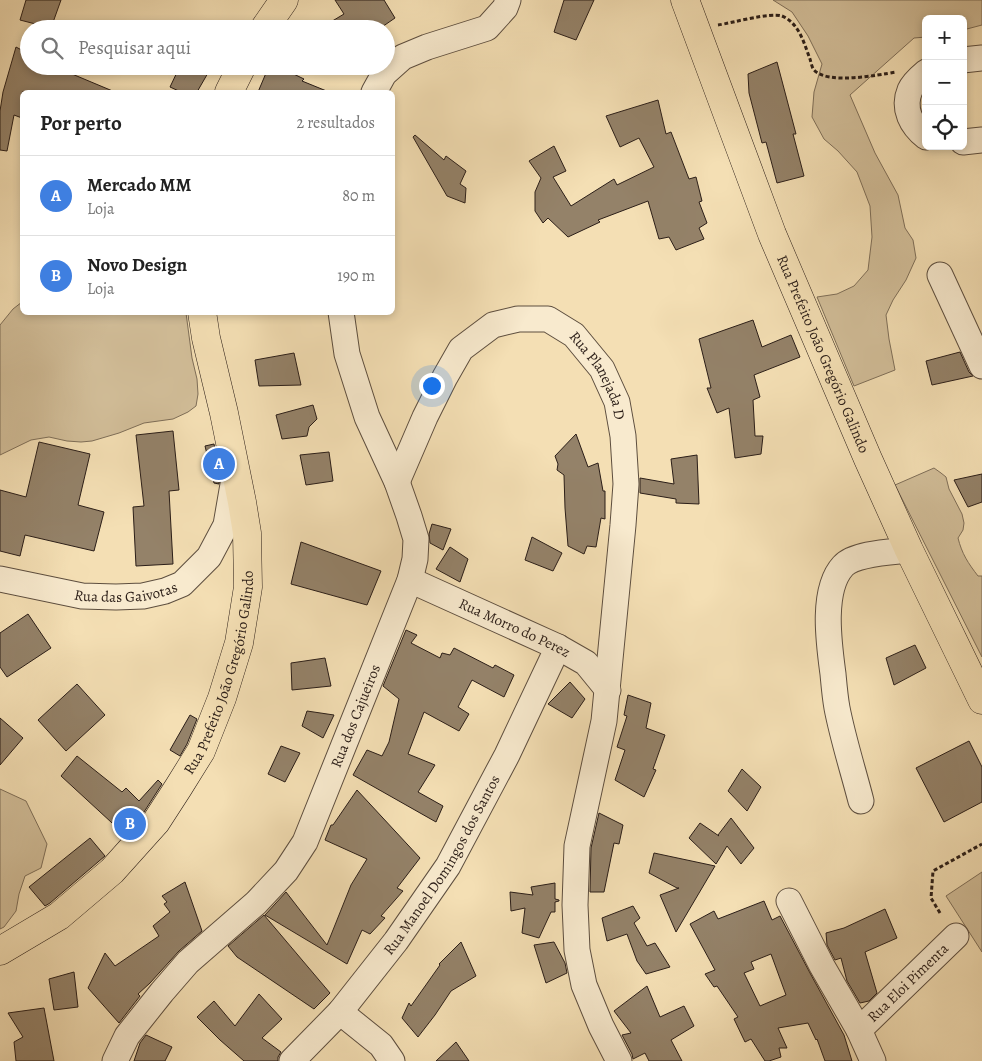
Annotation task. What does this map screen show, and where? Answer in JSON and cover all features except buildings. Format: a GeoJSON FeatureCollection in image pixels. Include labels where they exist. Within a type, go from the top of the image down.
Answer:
{"type":"FeatureCollection","features":[{"type":"Feature","properties":{"kind":"main road"},"geometry":{"type":"LineString","coordinates":[[270,20],[284,0]]}},
{"type":"Feature","properties":{"kind":"main road","name":"Rua Prefeito João Gregório Galindo"},"geometry":{"type":"LineString","coordinates":[[685,0],[772,234],[909,550],[982,700]]}},
{"type":"Feature","properties":{"kind":"main road"},"geometry":{"type":"LineString","coordinates":[[230,90],[238,75]]}},
{"type":"Feature","properties":{"kind":"main road","name":"Rua Prefeito João Gregório Galindo"},"geometry":{"type":"LineString","coordinates":[[0,951],[59,916],[112,871],[156,822],[201,751],[222,698],[240,643],[248,587],[247,533],[236,470],[202,315]]}},
{"type":"Feature","properties":{"kind":"street"},"geometry":{"type":"LineString","coordinates":[[395,64],[403,57],[428,47],[487,28],[505,8],[508,0]]}},
{"type":"Feature","properties":{"kind":"street"},"geometry":{"type":"LineString","coordinates":[[967,60],[982,58]]}},
{"type":"Feature","properties":{"kind":"street"},"geometry":{"type":"LineString","coordinates":[[375,90],[383,75]]}},
{"type":"Feature","properties":{"kind":"street"},"geometry":{"type":"LineString","coordinates":[[922,76],[910,90],[907,101],[909,116],[917,130],[922,134]]}},
{"type":"Feature","properties":{"kind":"street"},"geometry":{"type":"LineString","coordinates":[[967,142],[982,140]]}},
{"type":"Feature","properties":{"kind":"street"},"geometry":{"type":"LineString","coordinates":[[940,275],[982,366]]}},
{"type":"Feature","properties":{"kind":"street","name":"Rua dos Cajueiros"},"geometry":{"type":"LineString","coordinates":[[116,1061],[127,1036],[162,992],[188,962],[256,903],[286,870],[305,842],[410,580],[415,559],[416,540],[397,482],[367,417],[347,354],[341,315]]}},
{"type":"Feature","properties":{"kind":"street","name":"Rua Planejada D"},"geometry":{"type":"LineString","coordinates":[[397,482],[441,385],[461,349],[493,325],[518,319],[548,319],[574,335],[602,369],[617,402],[623,436],[626,484],[608,690],[604,721],[577,846],[575,905],[577,950],[584,985],[601,1026],[619,1061]]}},
{"type":"Feature","properties":{"kind":"street","name":"Rua das Gaivotas"},"geometry":{"type":"LineString","coordinates":[[0,579],[82,596],[116,597],[142,596],[165,591],[182,584],[209,557],[226,525],[236,470]]}},
{"type":"Feature","properties":{"kind":"street"},"geometry":{"type":"LineString","coordinates":[[861,800],[837,707],[828,619],[831,593],[837,576],[844,565],[860,556],[909,550]]}},
{"type":"Feature","properties":{"kind":"street","name":"Rua Morro do Perez"},"geometry":{"type":"LineString","coordinates":[[410,580],[558,647],[586,663],[608,690]]}},
{"type":"Feature","properties":{"kind":"street","name":"Rua Manoel Domingos dos Santos"},"geometry":{"type":"LineString","coordinates":[[292,1061],[340,1012],[396,942],[448,866],[507,755],[558,647]]}},
{"type":"Feature","properties":{"kind":"street"},"geometry":{"type":"LineString","coordinates":[[789,901],[822,966],[859,1030],[873,1061]]}},
{"type":"Feature","properties":{"kind":"street","name":"Rua Eloi Pimenta"},"geometry":{"type":"LineString","coordinates":[[859,1030],[956,936]]}},
{"type":"Feature","properties":{"kind":"street"},"geometry":{"type":"LineString","coordinates":[[340,1012],[381,1045],[392,1061]]}},
{"type":"Feature","properties":{"kind":"path"},"geometry":{"type":"LineString","coordinates":[[695,29],[764,16],[780,16],[793,23],[800,35],[813,70],[822,75],[836,78],[869,77],[897,72]]}},
{"type":"Feature","properties":{"kind":"path"},"geometry":{"type":"LineString","coordinates":[[940,913],[931,898],[933,871],[982,844]]}},
{"type":"Feature","properties":{"kind":"shaded area"},"geometry":{"type":"Polygon","coordinates":[[[773,0],[982,0],[982,25],[967,29],[967,15],[922,15],[922,37],[914,38],[850,95],[875,153],[898,195],[905,228],[913,240],[916,258],[886,315],[895,370],[854,386],[817,297],[837,294],[854,286],[868,270],[872,237],[870,206],[857,172],[824,139],[812,117],[814,92],[822,64],[808,36],[792,12],[773,0]]]}},
{"type":"Feature","properties":{"kind":"shaded area"},"geometry":{"type":"Polygon","coordinates":[[[20,304],[20,315],[186,315],[197,379],[198,394],[196,406],[173,419],[144,423],[92,441],[67,441],[49,437],[31,440],[0,455],[0,325],[20,304]]]}},
{"type":"Feature","properties":{"kind":"shaded area"},"geometry":{"type":"Polygon","coordinates":[[[934,468],[946,477],[949,489],[962,514],[963,530],[958,538],[963,554],[978,576],[982,576],[982,657],[895,485],[934,468]]]}},
{"type":"Feature","properties":{"kind":"shaded area"},"geometry":{"type":"Polygon","coordinates":[[[0,789],[26,801],[47,844],[41,868],[25,876],[16,911],[4,927],[0,929],[0,789]]]}},
{"type":"Feature","properties":{"kind":"shaded area"},"geometry":{"type":"Polygon","coordinates":[[[982,872],[982,952],[946,896],[982,872]]]}},
{"type":"Feature","properties":{"kind":"place","name":"Mercado MM"},"geometry":{"type":"Point","coordinates":[219,464]}},
{"type":"Feature","properties":{"kind":"place","name":"Novo Design"},"geometry":{"type":"Point","coordinates":[130,824]}}]}
